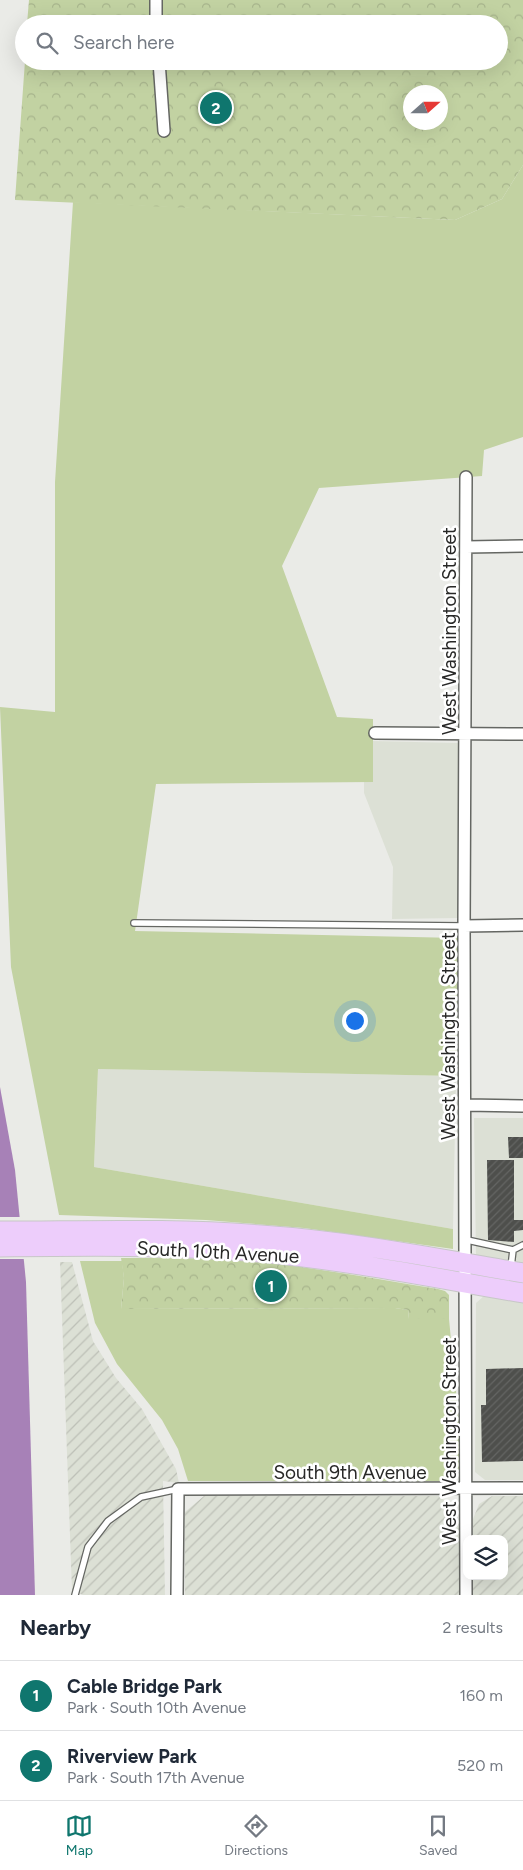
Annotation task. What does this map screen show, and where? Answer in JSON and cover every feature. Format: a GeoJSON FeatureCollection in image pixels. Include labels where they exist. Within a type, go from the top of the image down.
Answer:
{"type":"FeatureCollection","features":[{"type":"Feature","properties":{"kind":"main road","name":"South 10th Avenue"},"geometry":{"type":"LineString","coordinates":[[0,1232],[264,1253],[343,1262],[523,1293]]}},
{"type":"Feature","properties":{"kind":"main road","name":"South 10th Avenue"},"geometry":{"type":"LineString","coordinates":[[0,1247],[207,1232],[263,1235],[341,1244],[517,1272]]}},
{"type":"Feature","properties":{"kind":"street"},"geometry":{"type":"LineString","coordinates":[[156,0],[156,15]]}},
{"type":"Feature","properties":{"kind":"street"},"geometry":{"type":"LineString","coordinates":[[160,70],[164,131]]}},
{"type":"Feature","properties":{"kind":"street","name":"West Washington Street"},"geometry":{"type":"LineString","coordinates":[[466,477],[464,926],[466,1595]]}},
{"type":"Feature","properties":{"kind":"street"},"geometry":{"type":"LineString","coordinates":[[466,547],[523,546]]}},
{"type":"Feature","properties":{"kind":"street"},"geometry":{"type":"LineString","coordinates":[[375,733],[523,734]]}},
{"type":"Feature","properties":{"kind":"street"},"geometry":{"type":"LineString","coordinates":[[464,926],[523,926]]}},
{"type":"Feature","properties":{"kind":"street"},"geometry":{"type":"LineString","coordinates":[[466,1105],[523,1106]]}},
{"type":"Feature","properties":{"kind":"street","name":"South 9th Avenue"},"geometry":{"type":"LineString","coordinates":[[178,1489],[523,1488]]}},
{"type":"Feature","properties":{"kind":"street"},"geometry":{"type":"LineString","coordinates":[[177,1595],[178,1489]]}},
{"type":"Feature","properties":{"kind":"lane"},"geometry":{"type":"LineString","coordinates":[[134,923],[464,926]]}},
{"type":"Feature","properties":{"kind":"lane"},"geometry":{"type":"LineString","coordinates":[[466,1240],[513,1250],[523,1245]]}},
{"type":"Feature","properties":{"kind":"lane"},"geometry":{"type":"LineString","coordinates":[[513,1250],[517,1272]]}},
{"type":"Feature","properties":{"kind":"lane"},"geometry":{"type":"LineString","coordinates":[[75,1595],[88,1547],[108,1521],[141,1497],[178,1489]]}},
{"type":"Feature","properties":{"kind":"shaded area"},"geometry":{"type":"Polygon","coordinates":[[[373,741],[458,743],[458,918],[392,919],[393,867],[364,793],[364,782],[373,781],[373,741]]]}},
{"type":"Feature","properties":{"kind":"shaded area"},"geometry":{"type":"Polygon","coordinates":[[[98,1069],[456,1076],[453,1229],[94,1167],[98,1069]]]}},
{"type":"Feature","properties":{"kind":"shaded area"},"geometry":{"type":"Polygon","coordinates":[[[0,1087],[15,1170],[26,1282],[35,1595],[0,1595],[0,1087]]]}},
{"type":"Feature","properties":{"kind":"shaded area"},"geometry":{"type":"Polygon","coordinates":[[[474,1118],[523,1118],[523,1266],[476,1257],[474,1118]]]}},
{"type":"Feature","properties":{"kind":"shaded area"},"geometry":{"type":"Polygon","coordinates":[[[60,1262],[72,1262],[93,1341],[116,1378],[142,1409],[176,1469],[179,1483],[163,1481],[165,1595],[83,1595],[72,1590],[60,1262]]]}},
{"type":"Feature","properties":{"kind":"shaded area"},"geometry":{"type":"Polygon","coordinates":[[[485,1295],[523,1301],[523,1480],[485,1480],[475,1472],[476,1303],[485,1295]]]}},
{"type":"Feature","properties":{"kind":"shaded area"},"geometry":{"type":"Polygon","coordinates":[[[204,1496],[439,1496],[449,1504],[459,1520],[459,1595],[185,1595],[185,1512],[204,1496]]]}},
{"type":"Feature","properties":{"kind":"shaded area"},"geometry":{"type":"Polygon","coordinates":[[[492,1496],[523,1496],[523,1595],[473,1595],[473,1580],[508,1580],[508,1535],[473,1535],[473,1519],[479,1504],[492,1496]]]}},
{"type":"Feature","properties":{"kind":"green space"},"geometry":{"type":"Polygon","coordinates":[[[29,0],[523,0],[523,165],[502,199],[455,220],[15,200],[24,70],[508,70],[508,15],[28,15],[29,0]]]}},
{"type":"Feature","properties":{"kind":"green space"},"geometry":{"type":"Polygon","coordinates":[[[523,165],[523,437],[484,450],[482,476],[319,488],[282,566],[337,717],[373,719],[373,782],[156,784],[135,931],[458,938],[456,1076],[98,1069],[94,1167],[453,1229],[453,1249],[304,1228],[206,1220],[59,1215],[11,967],[0,707],[55,712],[55,482],[73,202],[455,220],[502,199],[523,165]]]}},
{"type":"Feature","properties":{"kind":"green space"},"geometry":{"type":"Polygon","coordinates":[[[121,1258],[260,1262],[336,1272],[438,1289],[445,1291],[449,1295],[449,1319],[409,1319],[408,1310],[395,1308],[121,1309],[124,1278],[121,1258]]]}},
{"type":"Feature","properties":{"kind":"green space"},"geometry":{"type":"Polygon","coordinates":[[[80,1261],[122,1261],[124,1278],[121,1309],[395,1308],[408,1310],[409,1319],[449,1319],[460,1433],[460,1466],[455,1476],[444,1481],[188,1481],[178,1449],[162,1420],[117,1364],[95,1323],[80,1261]]]}},
{"type":"Feature","properties":{"kind":"pier"},"geometry":{"type":"Polygon","coordinates":[[[0,1217],[22,1217],[27,1259],[0,1259],[0,1217]]]}},
{"type":"Feature","properties":{"kind":"building"},"geometry":{"type":"Polygon","coordinates":[[[508,1137],[523,1137],[523,1158],[509,1158],[508,1137]]]}},
{"type":"Feature","properties":{"kind":"building"},"geometry":{"type":"Polygon","coordinates":[[[487,1160],[514,1160],[514,1220],[523,1220],[523,1230],[514,1231],[514,1242],[488,1240],[487,1160]]]}},
{"type":"Feature","properties":{"kind":"building"},"geometry":{"type":"Polygon","coordinates":[[[523,1368],[523,1461],[482,1462],[481,1405],[486,1405],[486,1369],[523,1368]]]}},
{"type":"Feature","properties":{"kind":"place","name":"Riverview Park"},"geometry":{"type":"Point","coordinates":[216,108]}},
{"type":"Feature","properties":{"kind":"place","name":"Cable Bridge Park"},"geometry":{"type":"Point","coordinates":[271,1286]}}]}
